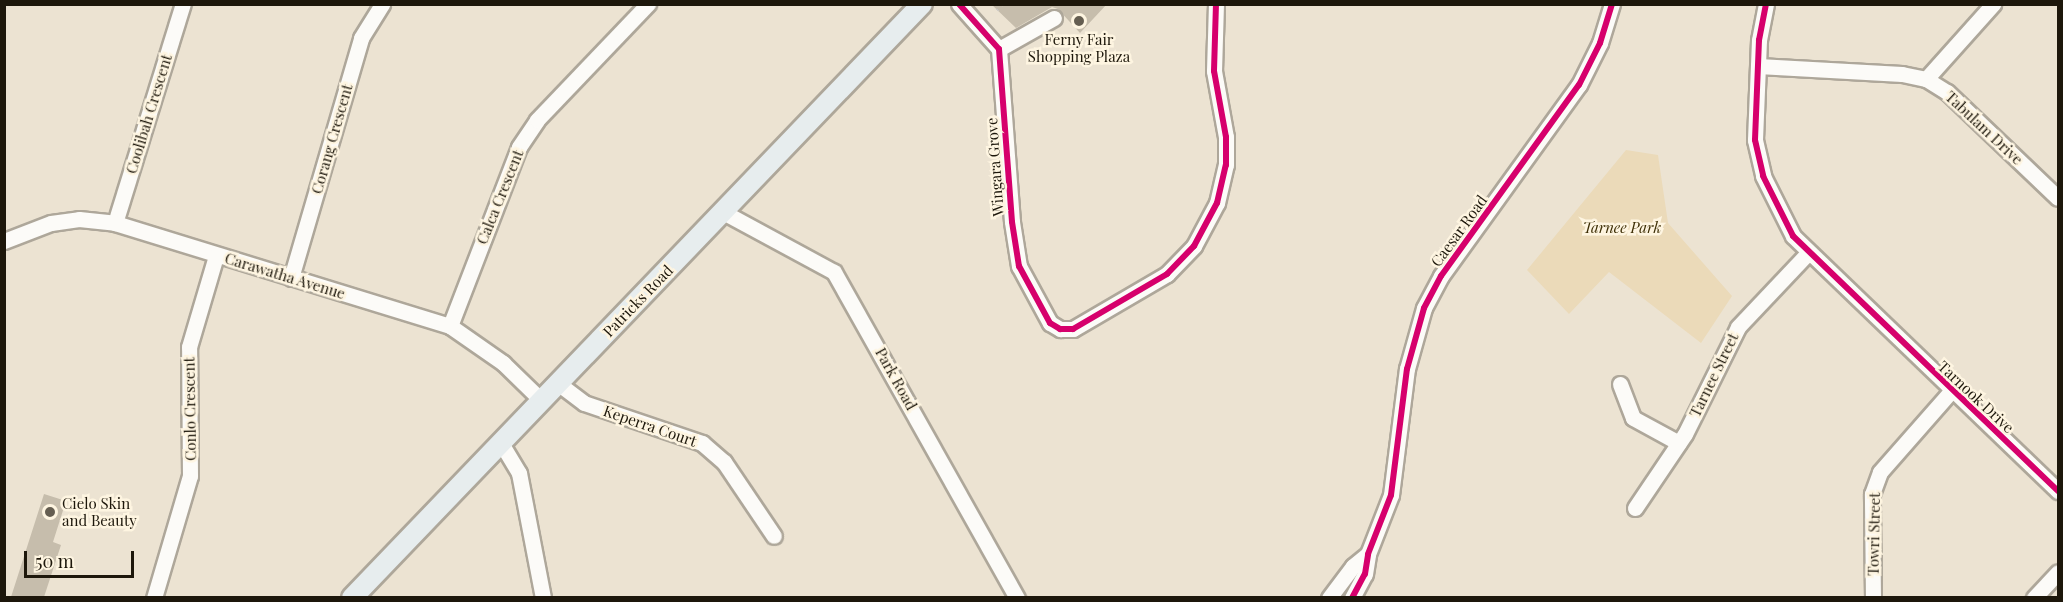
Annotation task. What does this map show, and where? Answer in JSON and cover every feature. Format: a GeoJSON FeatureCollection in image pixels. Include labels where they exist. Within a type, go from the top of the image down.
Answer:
{"type":"FeatureCollection","features":[{"type":"Feature","properties":{"kind":"main road","name":"Patricks Road"},"geometry":{"type":"LineString","coordinates":[[352,597],[922,4]]}},
{"type":"Feature","properties":{"kind":"street","name":"Coolibah Crescent"},"geometry":{"type":"LineString","coordinates":[[116,224],[183,4]]}},
{"type":"Feature","properties":{"kind":"street","name":"Corang Crescent"},"geometry":{"type":"LineString","coordinates":[[291,278],[362,38],[382,4]]}},
{"type":"Feature","properties":{"kind":"street","name":"Calca Crescent"},"geometry":{"type":"LineString","coordinates":[[450,326],[519,147],[537,120],[648,4]]}},
{"type":"Feature","properties":{"kind":"street"},"geometry":{"type":"LineString","coordinates":[[958,4],[999,49],[1054,18]]}},
{"type":"Feature","properties":{"kind":"street","name":"Wingara Grove"},"geometry":{"type":"LineString","coordinates":[[999,49],[1012,222],[1019,266],[1050,323],[1060,329],[1073,329],[1167,274],[1194,246],[1217,203],[1226,165],[1226,137],[1214,71],[1216,4]]}},
{"type":"Feature","properties":{"kind":"street","name":"Caesar Road"},"geometry":{"type":"LineString","coordinates":[[1352,597],[1365,574],[1368,554],[1391,495],[1407,369],[1425,308],[1441,276],[1579,85],[1600,43],[1612,4]]}},
{"type":"Feature","properties":{"kind":"street","name":"Tarnook Drive"},"geometry":{"type":"LineString","coordinates":[[1766,4],[1758,66],[1755,140],[1763,176],[1793,236],[1808,253],[2058,491]]}},
{"type":"Feature","properties":{"kind":"street"},"geometry":{"type":"LineString","coordinates":[[1926,79],[1993,4]]}},
{"type":"Feature","properties":{"kind":"street","name":"Tabulam Drive"},"geometry":{"type":"LineString","coordinates":[[1758,66],[1902,74],[1926,79],[1947,92],[2058,198]]}},
{"type":"Feature","properties":{"kind":"street","name":"Park Road"},"geometry":{"type":"LineString","coordinates":[[723,212],[834,272],[1017,597]]}},
{"type":"Feature","properties":{"kind":"street","name":"Carawatha Avenue"},"geometry":{"type":"LineString","coordinates":[[4,241],[51,223],[79,219],[116,224],[450,326],[503,363],[542,401]]}},
{"type":"Feature","properties":{"kind":"street","name":"Tarnee Street"},"geometry":{"type":"LineString","coordinates":[[1635,508],[1679,443],[1738,327],[1808,253]]}},
{"type":"Feature","properties":{"kind":"street","name":"Conlo Crescent"},"geometry":{"type":"LineString","coordinates":[[154,597],[190,476],[189,347],[216,256]]}},
{"type":"Feature","properties":{"kind":"street","name":"Keperra Court"},"geometry":{"type":"LineString","coordinates":[[559,384],[584,403],[702,443],[724,462],[774,536]]}},
{"type":"Feature","properties":{"kind":"street"},"geometry":{"type":"LineString","coordinates":[[1620,384],[1633,418],[1679,443]]}},
{"type":"Feature","properties":{"kind":"street","name":"Towri Street"},"geometry":{"type":"LineString","coordinates":[[1873,597],[1872,494],[1880,472],[1952,390]]}},
{"type":"Feature","properties":{"kind":"street"},"geometry":{"type":"LineString","coordinates":[[501,443],[519,473],[543,597]]}},
{"type":"Feature","properties":{"kind":"street","name":"Caesar Road"},"geometry":{"type":"LineString","coordinates":[[1329,597],[1353,566],[1368,554]]}},
{"type":"Feature","properties":{"kind":"street"},"geometry":{"type":"LineString","coordinates":[[2034,597],[2058,572]]}},
{"type":"Feature","properties":{"kind":"path"},"geometry":{"type":"LineString","coordinates":[[997,10],[1002,4]]}},
{"type":"Feature","properties":{"kind":"green space","name":"Tarnee Park"},"geometry":{"type":"Polygon","coordinates":[[[1626,150],[1658,155],[1668,223],[1732,296],[1701,343],[1609,272],[1569,314],[1527,270],[1626,150]]]}},
{"type":"Feature","properties":{"kind":"building","name":"Ferny Fair Shopping Plaza"},"geometry":{"type":"Polygon","coordinates":[[[991,4],[1107,4],[1080,33],[1058,9],[1052,7],[1016,28],[991,4]]]}},
{"type":"Feature","properties":{"kind":"building"},"geometry":{"type":"Polygon","coordinates":[[[44,494],[66,501],[53,542],[61,545],[44,597],[11,597],[44,494]]]}},
{"type":"Feature","properties":{"kind":"cycle path"},"geometry":{"type":"LineString","coordinates":[[959,4],[999,49],[1012,222],[1019,266],[1050,323],[1060,329],[1073,329],[1167,274],[1194,246],[1217,203],[1226,165],[1226,137],[1214,71],[1216,4]]}},
{"type":"Feature","properties":{"kind":"cycle path"},"geometry":{"type":"LineString","coordinates":[[1352,598],[1365,574],[1368,554],[1391,495],[1407,369],[1424,308],[1441,276],[1579,85],[1600,43],[1612,4]]}},
{"type":"Feature","properties":{"kind":"cycle path"},"geometry":{"type":"LineString","coordinates":[[1766,4],[1759,40],[1755,140],[1763,176],[1793,236],[2058,491]]}},
{"type":"Feature","properties":{"kind":"place","name":"Ferny Fair Shopping Plaza"},"geometry":{"type":"Point","coordinates":[1079,21]}},
{"type":"Feature","properties":{"kind":"place","name":"Cielo Skin and Beauty"},"geometry":{"type":"Point","coordinates":[50,512]}}]}
